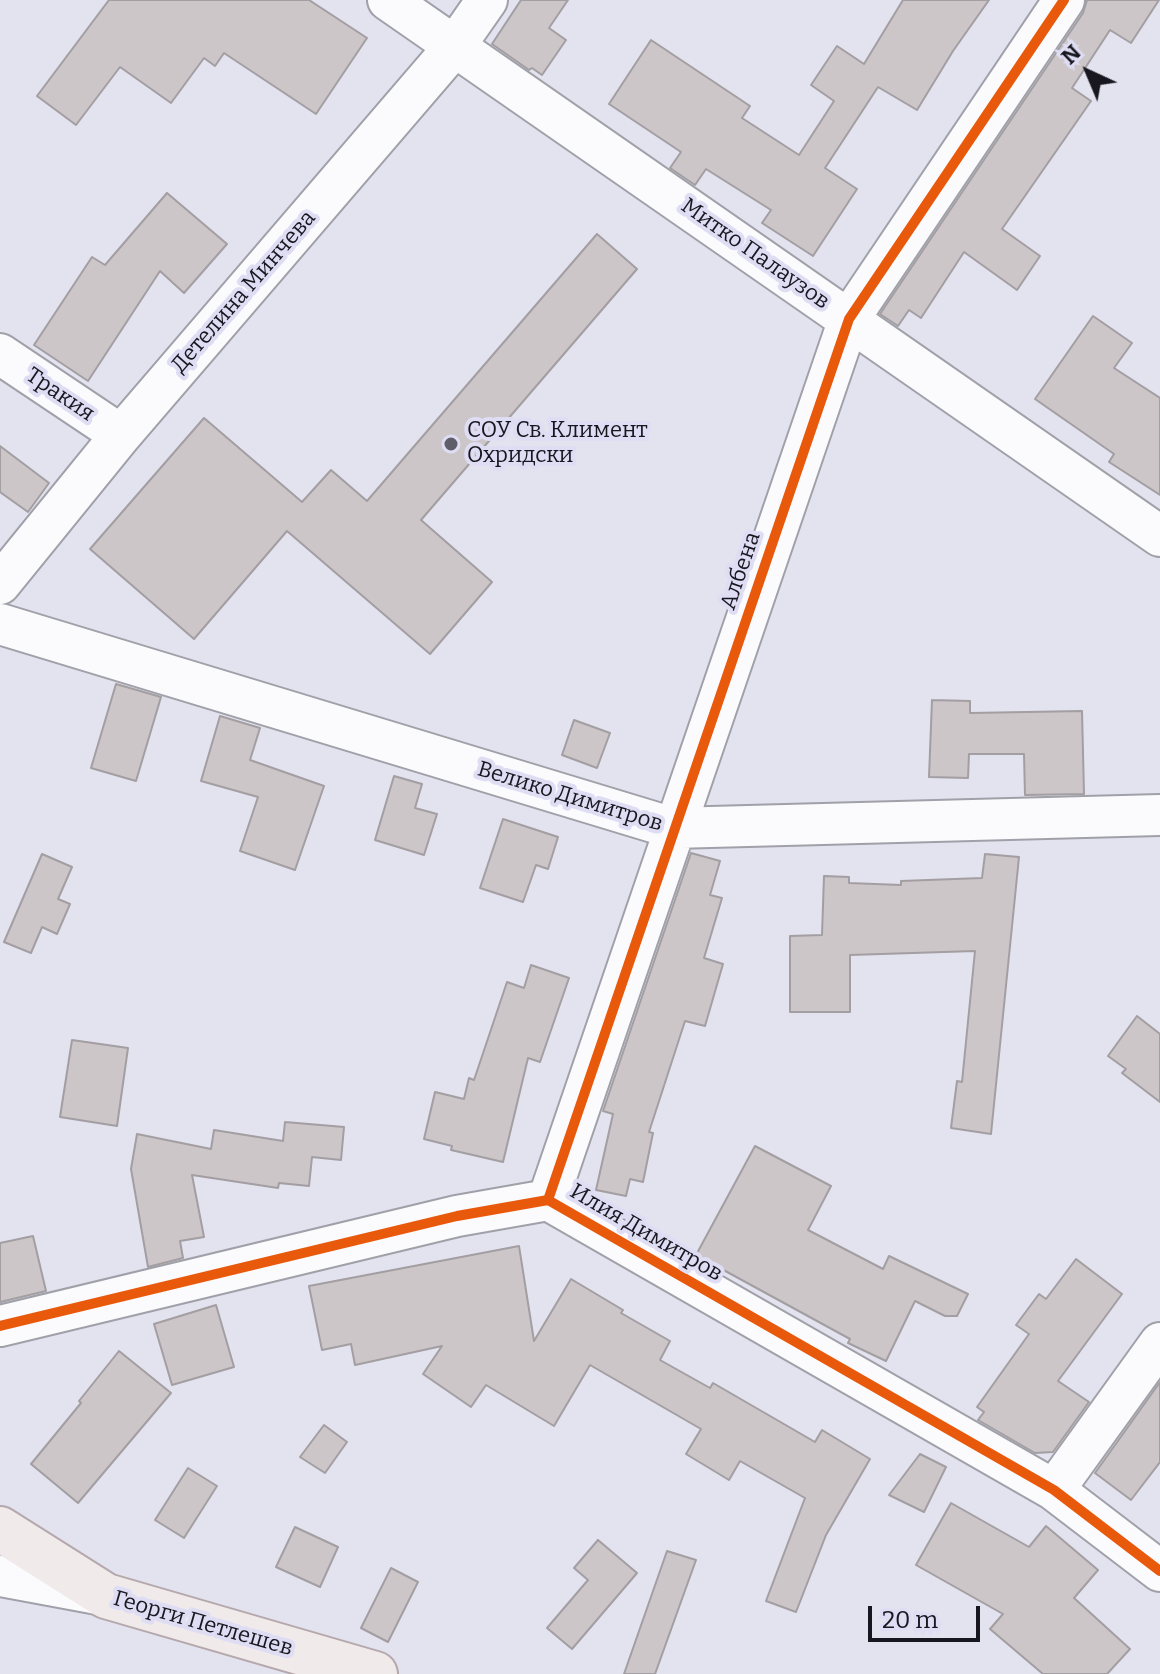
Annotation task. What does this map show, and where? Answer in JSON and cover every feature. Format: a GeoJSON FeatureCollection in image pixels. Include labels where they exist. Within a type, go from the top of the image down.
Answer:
{"type":"FeatureCollection","features":[{"type":"Feature","properties":{"kind":"main road","name":"Георги Петлешев"},"geometry":{"type":"LineString","coordinates":[[0,1529],[106,1596],[375,1674]]}},
{"type":"Feature","properties":{"kind":"street","name":"Митко Палаузов"},"geometry":{"type":"LineString","coordinates":[[388,0],[1160,536]]}},
{"type":"Feature","properties":{"kind":"street","name":"Детелина Минчева"},"geometry":{"type":"LineString","coordinates":[[0,584],[121,435],[455,46],[487,0]]}},
{"type":"Feature","properties":{"kind":"street","name":"Албена"},"geometry":{"type":"LineString","coordinates":[[548,1200],[849,319],[1064,0]]}},
{"type":"Feature","properties":{"kind":"street","name":"Тракия"},"geometry":{"type":"LineString","coordinates":[[0,354],[121,435]]}},
{"type":"Feature","properties":{"kind":"street","name":"Велико Димитров"},"geometry":{"type":"LineString","coordinates":[[0,624],[673,828],[1160,815]]}},
{"type":"Feature","properties":{"kind":"street","name":"Илия Димитров"},"geometry":{"type":"LineString","coordinates":[[0,1326],[457,1216],[548,1200],[1054,1490],[1160,1571]]}},
{"type":"Feature","properties":{"kind":"street"},"geometry":{"type":"LineString","coordinates":[[1054,1490],[1160,1343]]}},
{"type":"Feature","properties":{"kind":"street"},"geometry":{"type":"LineString","coordinates":[[0,1576],[106,1596]]}},
{"type":"Feature","properties":{"kind":"building"},"geometry":{"type":"Polygon","coordinates":[[[109,0],[309,0],[367,38],[316,114],[224,53],[215,66],[204,58],[171,103],[120,67],[76,125],[37,96],[109,0]]]}},
{"type":"Feature","properties":{"kind":"building"},"geometry":{"type":"Polygon","coordinates":[[[521,0],[568,0],[549,28],[566,40],[542,75],[532,68],[529,70],[492,44],[521,0]]]}},
{"type":"Feature","properties":{"kind":"building"},"geometry":{"type":"Polygon","coordinates":[[[903,0],[989,0],[917,110],[878,87],[825,168],[857,189],[813,256],[762,223],[771,210],[706,169],[695,185],[670,168],[681,152],[609,104],[651,40],[750,106],[742,118],[799,155],[834,101],[811,85],[837,46],[864,64],[903,0]]]}},
{"type":"Feature","properties":{"kind":"building"},"geometry":{"type":"Polygon","coordinates":[[[1087,0],[1159,0],[1131,43],[1110,30],[1072,88],[1091,101],[1002,229],[1040,256],[1017,290],[964,252],[921,318],[909,310],[898,326],[880,314],[1083,13],[1087,0]]]}},
{"type":"Feature","properties":{"kind":"building"},"geometry":{"type":"Polygon","coordinates":[[[167,193],[227,244],[184,293],[160,271],[88,381],[34,345],[92,257],[105,265],[167,193]]]}},
{"type":"Feature","properties":{"kind":"building","name":"СОУ Св. Климент Охридски"},"geometry":{"type":"Polygon","coordinates":[[[597,234],[637,269],[421,520],[492,582],[430,654],[287,531],[194,639],[90,549],[204,418],[302,502],[331,470],[367,501],[597,234]]]}},
{"type":"Feature","properties":{"kind":"building"},"geometry":{"type":"Polygon","coordinates":[[[1093,316],[1132,343],[1114,368],[1160,398],[1160,495],[1109,462],[1114,454],[1035,399],[1093,316]]]}},
{"type":"Feature","properties":{"kind":"building"},"geometry":{"type":"Polygon","coordinates":[[[0,446],[49,483],[28,512],[0,492],[0,446]]]}},
{"type":"Feature","properties":{"kind":"building"},"geometry":{"type":"Polygon","coordinates":[[[116,684],[161,697],[136,781],[91,768],[116,684]]]}},
{"type":"Feature","properties":{"kind":"building"},"geometry":{"type":"Polygon","coordinates":[[[932,700],[970,701],[970,713],[1082,711],[1084,794],[1025,795],[1024,754],[969,754],[968,778],[929,777],[932,700]]]}},
{"type":"Feature","properties":{"kind":"building"},"geometry":{"type":"Polygon","coordinates":[[[220,716],[260,728],[250,760],[324,786],[295,870],[240,851],[258,797],[201,781],[220,716]]]}},
{"type":"Feature","properties":{"kind":"building"},"geometry":{"type":"Polygon","coordinates":[[[574,720],[610,733],[597,768],[562,755],[574,720]]]}},
{"type":"Feature","properties":{"kind":"building"},"geometry":{"type":"Polygon","coordinates":[[[394,776],[422,784],[415,808],[437,814],[424,855],[375,840],[394,776]]]}},
{"type":"Feature","properties":{"kind":"building"},"geometry":{"type":"Polygon","coordinates":[[[503,819],[558,837],[548,869],[536,865],[523,902],[480,888],[503,819]]]}},
{"type":"Feature","properties":{"kind":"building"},"geometry":{"type":"Polygon","coordinates":[[[691,853],[720,861],[710,895],[722,898],[704,958],[723,964],[705,1026],[685,1021],[649,1132],[653,1133],[643,1182],[630,1179],[626,1196],[596,1190],[613,1114],[603,1111],[691,853]]]}},
{"type":"Feature","properties":{"kind":"building"},"geometry":{"type":"Polygon","coordinates":[[[42,854],[72,867],[58,899],[70,904],[57,934],[42,927],[31,953],[4,942],[42,854]]]}},
{"type":"Feature","properties":{"kind":"building"},"geometry":{"type":"Polygon","coordinates":[[[985,854],[1019,857],[991,1134],[951,1128],[957,1081],[962,1082],[975,951],[850,955],[850,1012],[790,1012],[790,936],[822,935],[824,876],[849,877],[849,883],[901,885],[901,881],[982,878],[985,854]]]}},
{"type":"Feature","properties":{"kind":"building"},"geometry":{"type":"Polygon","coordinates":[[[531,965],[569,978],[540,1062],[528,1058],[503,1162],[451,1150],[452,1146],[424,1139],[435,1092],[464,1099],[469,1078],[474,1080],[507,982],[524,988],[531,965]]]}},
{"type":"Feature","properties":{"kind":"building"},"geometry":{"type":"Polygon","coordinates":[[[1137,1016],[1160,1034],[1160,1102],[1122,1073],[1126,1069],[1108,1056],[1137,1016]]]}},
{"type":"Feature","properties":{"kind":"building"},"geometry":{"type":"Polygon","coordinates":[[[72,1040],[128,1048],[117,1126],[60,1117],[72,1040]]]}},
{"type":"Feature","properties":{"kind":"building"},"geometry":{"type":"Polygon","coordinates":[[[285,1122],[344,1127],[341,1160],[312,1157],[309,1186],[279,1183],[278,1188],[192,1175],[204,1237],[180,1241],[183,1258],[148,1267],[131,1169],[137,1134],[211,1149],[214,1130],[283,1141],[285,1122]]]}},
{"type":"Feature","properties":{"kind":"building"},"geometry":{"type":"Polygon","coordinates":[[[755,1146],[831,1186],[808,1230],[883,1269],[889,1256],[968,1294],[957,1316],[945,1316],[915,1301],[886,1361],[848,1343],[850,1339],[696,1255],[755,1146]]]}},
{"type":"Feature","properties":{"kind":"building"},"geometry":{"type":"Polygon","coordinates":[[[33,1236],[46,1291],[0,1302],[0,1243],[33,1236]]]}},
{"type":"Feature","properties":{"kind":"building"},"geometry":{"type":"Polygon","coordinates":[[[519,1246],[534,1341],[571,1279],[670,1341],[660,1360],[710,1388],[713,1383],[815,1442],[822,1430],[870,1459],[826,1535],[796,1612],[766,1601],[805,1498],[740,1461],[729,1480],[686,1454],[701,1429],[590,1365],[554,1426],[486,1385],[471,1407],[423,1374],[442,1346],[355,1365],[351,1344],[322,1350],[309,1286],[519,1246]]]}},
{"type":"Feature","properties":{"kind":"building"},"geometry":{"type":"Polygon","coordinates":[[[1076,1259],[1122,1294],[1058,1381],[1089,1402],[1053,1452],[1035,1453],[978,1420],[984,1412],[977,1407],[1029,1334],[1016,1325],[1039,1294],[1046,1299],[1076,1259]]]}},
{"type":"Feature","properties":{"kind":"building"},"geometry":{"type":"Polygon","coordinates":[[[216,1305],[234,1367],[172,1385],[154,1324],[216,1305]]]}},
{"type":"Feature","properties":{"kind":"building"},"geometry":{"type":"Polygon","coordinates":[[[119,1351],[171,1393],[78,1503],[31,1464],[119,1351]]]}},
{"type":"Feature","properties":{"kind":"building"},"geometry":{"type":"Polygon","coordinates":[[[1160,1382],[1160,1462],[1131,1500],[1095,1473],[1160,1382]]]}},
{"type":"Feature","properties":{"kind":"building"},"geometry":{"type":"Polygon","coordinates":[[[324,1425],[347,1442],[325,1473],[300,1457],[324,1425]]]}},
{"type":"Feature","properties":{"kind":"building"},"geometry":{"type":"Polygon","coordinates":[[[920,1454],[946,1467],[924,1512],[889,1495],[920,1454]]]}},
{"type":"Feature","properties":{"kind":"building"},"geometry":{"type":"Polygon","coordinates":[[[188,1468],[217,1486],[184,1538],[155,1520],[188,1468]]]}},
{"type":"Feature","properties":{"kind":"building"},"geometry":{"type":"Polygon","coordinates":[[[951,1503],[1029,1547],[1046,1526],[1098,1570],[1074,1598],[1130,1649],[1107,1674],[1043,1674],[990,1629],[1003,1614],[916,1565],[951,1503]]]}},
{"type":"Feature","properties":{"kind":"building"},"geometry":{"type":"Polygon","coordinates":[[[295,1527],[338,1547],[320,1587],[276,1567],[295,1527]]]}},
{"type":"Feature","properties":{"kind":"building"},"geometry":{"type":"Polygon","coordinates":[[[598,1540],[637,1573],[572,1649],[547,1628],[588,1580],[574,1568],[598,1540]]]}},
{"type":"Feature","properties":{"kind":"building"},"geometry":{"type":"Polygon","coordinates":[[[667,1551],[696,1560],[655,1674],[624,1674],[667,1551]]]}},
{"type":"Feature","properties":{"kind":"building"},"geometry":{"type":"Polygon","coordinates":[[[391,1568],[418,1582],[388,1642],[361,1628],[391,1568]]]}},
{"type":"Feature","properties":{"kind":"cycle path"},"geometry":{"type":"LineString","coordinates":[[548,1200],[849,319],[1064,0]]}},
{"type":"Feature","properties":{"kind":"cycle path"},"geometry":{"type":"LineString","coordinates":[[0,1326],[457,1216],[548,1200],[1054,1490],[1160,1571]]}},
{"type":"Feature","properties":{"kind":"place","name":"СОУ Св. Климент Охридски"},"geometry":{"type":"Point","coordinates":[451,444]}}]}
